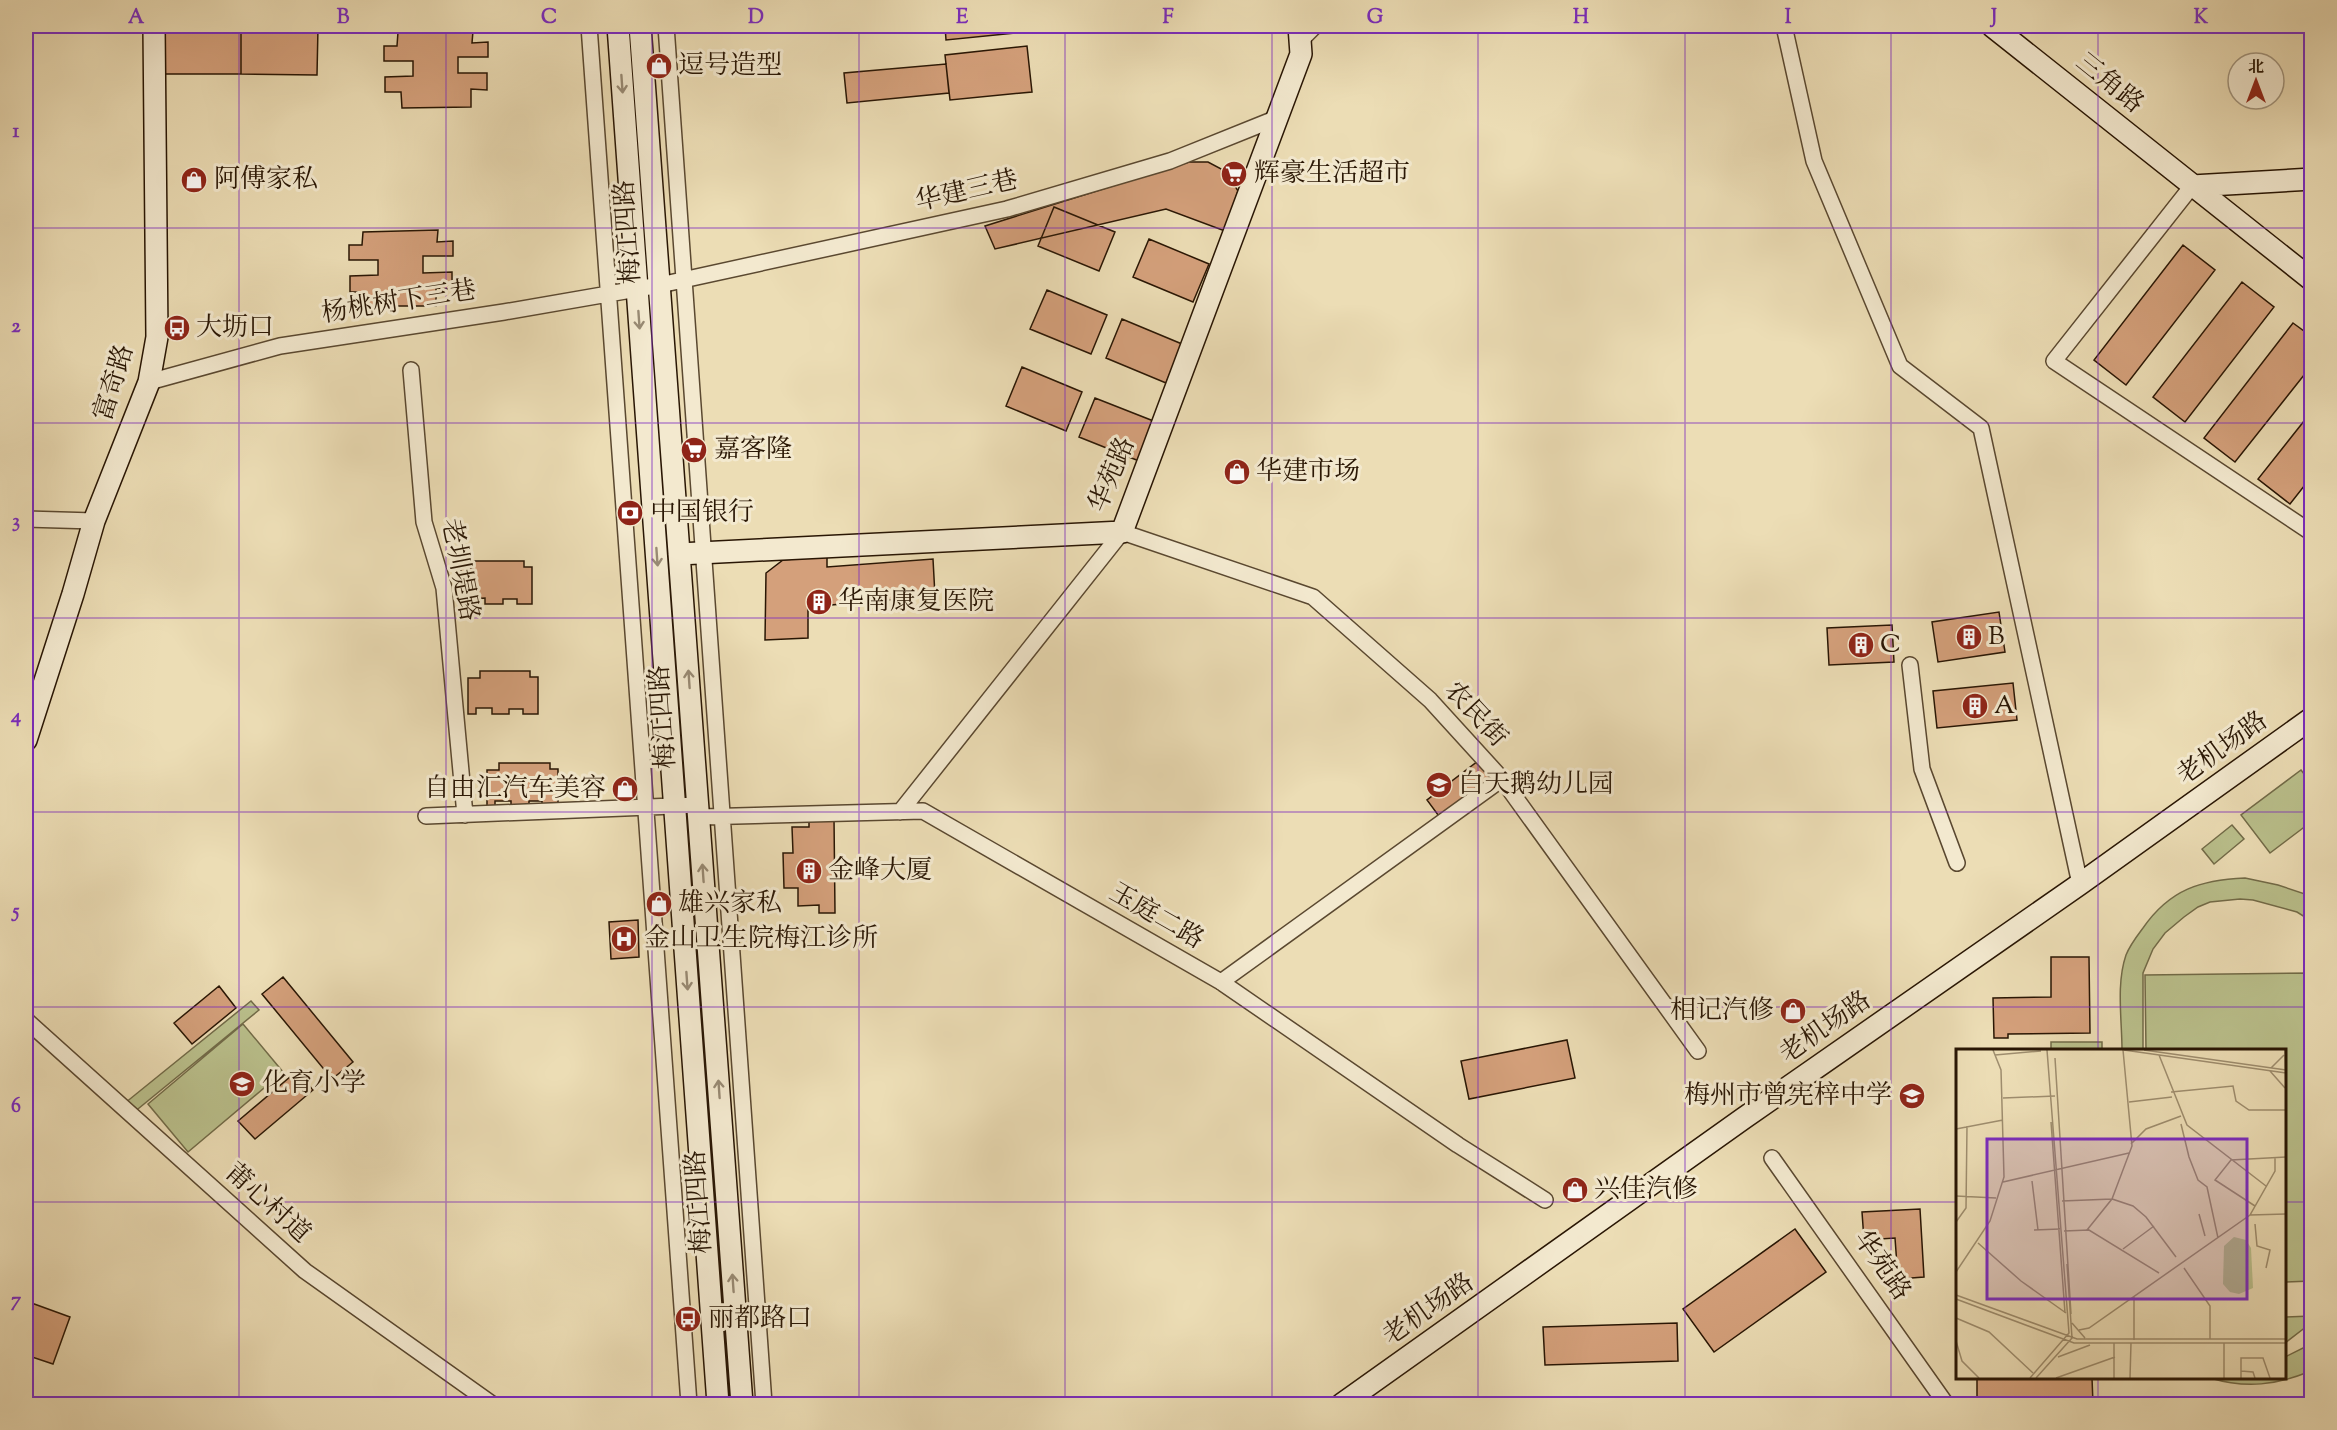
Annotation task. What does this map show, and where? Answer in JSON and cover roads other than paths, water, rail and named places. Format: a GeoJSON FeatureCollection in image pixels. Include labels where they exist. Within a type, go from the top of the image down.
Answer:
{"type":"FeatureCollection","features":[{"type":"Feature","properties":{"kind":"street","name":"富奇路"},"geometry":{"type":"LineString","coordinates":[[26,740],[94,522],[149,382],[157,337],[153,26]]}},
{"type":"Feature","properties":{"kind":"street"},"geometry":{"type":"LineString","coordinates":[[589,26],[689,1404]]}},
{"type":"Feature","properties":{"kind":"street","name":"梅江四路"},"geometry":{"type":"LineString","coordinates":[[618,26],[718,1404]]}},
{"type":"Feature","properties":{"kind":"street","name":"梅江四路"},"geometry":{"type":"LineString","coordinates":[[640,26],[742,1404]]}},
{"type":"Feature","properties":{"kind":"street"},"geometry":{"type":"LineString","coordinates":[[666,26],[764,1404]]}},
{"type":"Feature","properties":{"kind":"street"},"geometry":{"type":"LineString","coordinates":[[1300,33],[1315,26]]}},
{"type":"Feature","properties":{"kind":"street"},"geometry":{"type":"LineString","coordinates":[[1784,26],[1814,161],[1900,366],[1981,428],[2080,884]]}},
{"type":"Feature","properties":{"kind":"street","name":"三角路"},"geometry":{"type":"LineString","coordinates":[[1992,26],[2312,280]]}},
{"type":"Feature","properties":{"kind":"street","name":"华苑路"},"geometry":{"type":"LineString","coordinates":[[680,554],[1122,532],[1301,54],[1300,33]]}},
{"type":"Feature","properties":{"kind":"street","name":"华建三巷"},"geometry":{"type":"LineString","coordinates":[[660,285],[1007,209],[1170,161],[1277,118]]}},
{"type":"Feature","properties":{"kind":"street"},"geometry":{"type":"LineString","coordinates":[[2312,179],[2192,186],[2054,361],[2312,533]]}},
{"type":"Feature","properties":{"kind":"street","name":"杨桃树下三巷"},"geometry":{"type":"LineString","coordinates":[[149,382],[280,346],[504,312],[660,285]]}},
{"type":"Feature","properties":{"kind":"street","name":"老圳堤路"},"geometry":{"type":"LineString","coordinates":[[411,370],[424,522],[444,588],[465,815]]}},
{"type":"Feature","properties":{"kind":"street"},"geometry":{"type":"LineString","coordinates":[[26,519],[94,522]]}},
{"type":"Feature","properties":{"kind":"street"},"geometry":{"type":"LineString","coordinates":[[900,812],[1122,532]]}},
{"type":"Feature","properties":{"kind":"street","name":"农民街"},"geometry":{"type":"LineString","coordinates":[[1122,532],[1313,597],[1430,700],[1502,779],[1698,1051]]}},
{"type":"Feature","properties":{"kind":"street"},"geometry":{"type":"LineString","coordinates":[[1910,664],[1922,770],[1957,863]]}},
{"type":"Feature","properties":{"kind":"street","name":"老机场路"},"geometry":{"type":"LineString","coordinates":[[1342,1404],[2312,718]]}},
{"type":"Feature","properties":{"kind":"street"},"geometry":{"type":"LineString","coordinates":[[1221,982],[1502,779]]}},
{"type":"Feature","properties":{"kind":"street","name":"玉庭二路"},"geometry":{"type":"LineString","coordinates":[[426,816],[698,811],[923,812],[1221,982],[1458,1145],[1545,1200]]}},
{"type":"Feature","properties":{"kind":"street","name":"莆心村道"},"geometry":{"type":"LineString","coordinates":[[26,1020],[305,1271],[492,1404]]}},
{"type":"Feature","properties":{"kind":"street","name":"华苑路"},"geometry":{"type":"LineString","coordinates":[[1772,1158],[1946,1404]]}},
{"type":"Feature","properties":{"kind":"place","name":"逗号造型"},"geometry":{"type":"Point","coordinates":[659,66]}},
{"type":"Feature","properties":{"kind":"place","name":"辉豪生活超市"},"geometry":{"type":"Point","coordinates":[1234,174]}},
{"type":"Feature","properties":{"kind":"place","name":"阿傅家私"},"geometry":{"type":"Point","coordinates":[194,180]}},
{"type":"Feature","properties":{"kind":"place","name":"大坜口"},"geometry":{"type":"Point","coordinates":[177,328]}},
{"type":"Feature","properties":{"kind":"place","name":"嘉客隆"},"geometry":{"type":"Point","coordinates":[694,450]}},
{"type":"Feature","properties":{"kind":"place","name":"华建市场"},"geometry":{"type":"Point","coordinates":[1237,472]}},
{"type":"Feature","properties":{"kind":"place","name":"中国银行"},"geometry":{"type":"Point","coordinates":[630,513]}},
{"type":"Feature","properties":{"kind":"place","name":"华南康复医院"},"geometry":{"type":"Point","coordinates":[819,602]}},
{"type":"Feature","properties":{"kind":"place","name":"B"},"geometry":{"type":"Point","coordinates":[1969,637]}},
{"type":"Feature","properties":{"kind":"place","name":"C"},"geometry":{"type":"Point","coordinates":[1861,645]}},
{"type":"Feature","properties":{"kind":"place","name":"A"},"geometry":{"type":"Point","coordinates":[1975,706]}},
{"type":"Feature","properties":{"kind":"place","name":"白天鹅幼儿园"},"geometry":{"type":"Point","coordinates":[1439,785]}},
{"type":"Feature","properties":{"kind":"place","name":"自由汇汽车美容"},"geometry":{"type":"Point","coordinates":[625,789]}},
{"type":"Feature","properties":{"kind":"place","name":"金峰大厦"},"geometry":{"type":"Point","coordinates":[809,871]}},
{"type":"Feature","properties":{"kind":"place","name":"雄兴家私"},"geometry":{"type":"Point","coordinates":[659,904]}},
{"type":"Feature","properties":{"kind":"place","name":"金山卫生院梅江诊所"},"geometry":{"type":"Point","coordinates":[624,939]}},
{"type":"Feature","properties":{"kind":"place","name":"相记汽修"},"geometry":{"type":"Point","coordinates":[1793,1011]}},
{"type":"Feature","properties":{"kind":"place","name":"化育小学"},"geometry":{"type":"Point","coordinates":[242,1084]}},
{"type":"Feature","properties":{"kind":"place","name":"梅州市曾宪梓中学"},"geometry":{"type":"Point","coordinates":[1912,1096]}},
{"type":"Feature","properties":{"kind":"place","name":"兴佳汽修"},"geometry":{"type":"Point","coordinates":[1575,1190]}},
{"type":"Feature","properties":{"kind":"place","name":"丽都路口"},"geometry":{"type":"Point","coordinates":[688,1319]}}]}
